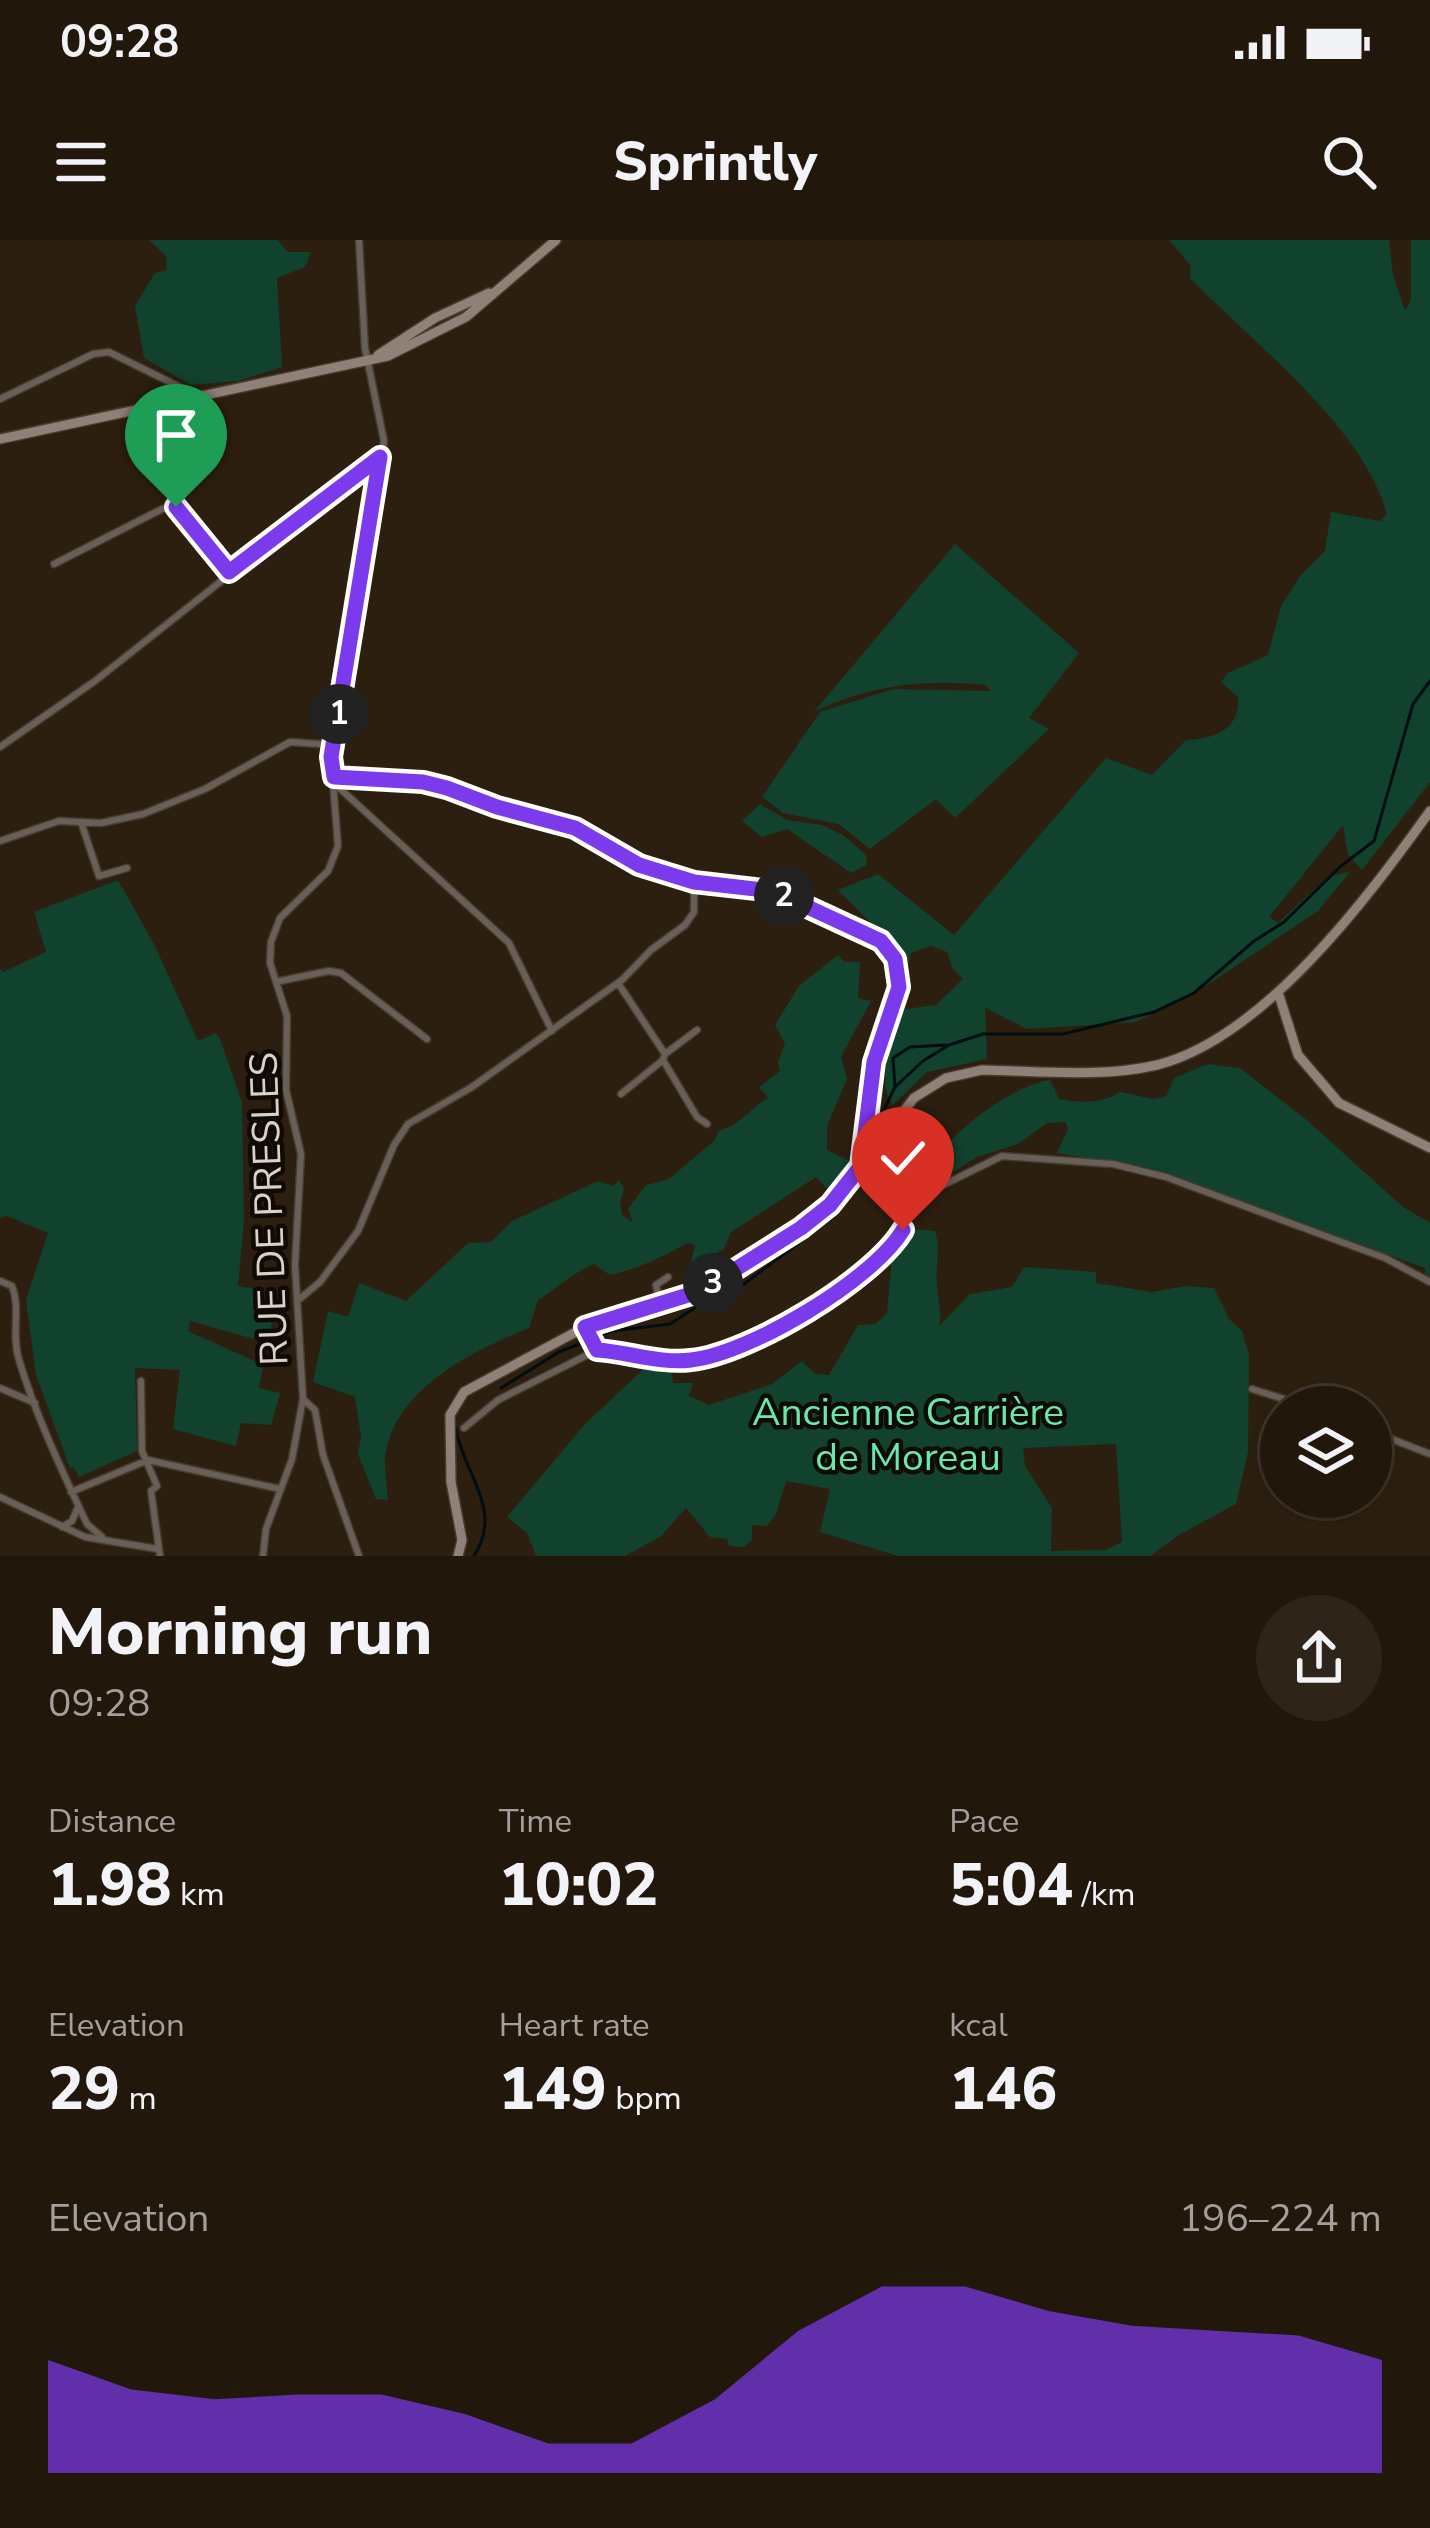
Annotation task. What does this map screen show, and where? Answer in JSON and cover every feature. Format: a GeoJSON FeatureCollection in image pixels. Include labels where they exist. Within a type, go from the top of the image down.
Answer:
{"type":"FeatureCollection","features":[{"type":"Feature","properties":{"kind":"main road"},"geometry":{"type":"LineString","coordinates":[[0,439],[369,361],[464,312],[504,286],[556,240]]}},
{"type":"Feature","properties":{"kind":"main road"},"geometry":{"type":"LineString","coordinates":[[458,1556],[462,1540],[451,1482],[450,1415],[455,1403],[476,1384],[592,1340],[660,1304],[701,1291],[801,1228],[830,1205],[914,1098],[946,1078],[982,1070],[1130,1070],[1202,1045],[1278,992],[1356,910],[1430,811]]}},
{"type":"Feature","properties":{"kind":"main road"},"geometry":{"type":"LineString","coordinates":[[1278,992],[1298,1055],[1339,1103],[1430,1148]]}},
{"type":"Feature","properties":{"kind":"street","name":"RUE DE PRESLES"},"geometry":{"type":"LineString","coordinates":[[263,1556],[266,1528],[292,1459],[303,1399],[295,1265],[301,1154],[286,1090],[287,1016],[270,963],[271,942],[280,918],[328,871],[338,846],[334,745],[384,441],[369,361],[359,240]]}},
{"type":"Feature","properties":{"kind":"street"},"geometry":{"type":"LineString","coordinates":[[0,399],[93,354],[109,352],[198,397]]}},
{"type":"Feature","properties":{"kind":"street"},"geometry":{"type":"LineString","coordinates":[[178,402],[180,387]]}},
{"type":"Feature","properties":{"kind":"street"},"geometry":{"type":"LineString","coordinates":[[0,747],[95,681],[380,457]]}},
{"type":"Feature","properties":{"kind":"street"},"geometry":{"type":"LineString","coordinates":[[54,564],[162,509],[176,507],[229,572]]}},
{"type":"Feature","properties":{"kind":"street"},"geometry":{"type":"LineString","coordinates":[[0,841],[59,821],[100,823],[143,814],[206,789],[290,742],[334,745]]}},
{"type":"Feature","properties":{"kind":"street"},"geometry":{"type":"LineString","coordinates":[[335,780],[423,782],[447,788],[575,828],[639,865],[694,882],[773,891],[869,934],[890,949],[899,987],[874,1062],[861,1166]]}},
{"type":"Feature","properties":{"kind":"street"},"geometry":{"type":"LineString","coordinates":[[335,780],[509,944],[552,1031]]}},
{"type":"Feature","properties":{"kind":"street"},"geometry":{"type":"LineString","coordinates":[[81,822],[99,876],[127,868]]}},
{"type":"Feature","properties":{"kind":"street"},"geometry":{"type":"LineString","coordinates":[[297,1301],[320,1282],[358,1231],[394,1145],[408,1124],[472,1088],[618,983],[685,925],[694,912],[694,882]]}},
{"type":"Feature","properties":{"kind":"street"},"geometry":{"type":"LineString","coordinates":[[278,982],[328,971],[341,973],[427,1039]]}},
{"type":"Feature","properties":{"kind":"street"},"geometry":{"type":"LineString","coordinates":[[618,983],[698,1117],[707,1124]]}},
{"type":"Feature","properties":{"kind":"street"},"geometry":{"type":"LineString","coordinates":[[621,1094],[697,1030]]}},
{"type":"Feature","properties":{"kind":"street"},"geometry":{"type":"LineString","coordinates":[[464,1428],[498,1400],[592,1340],[684,1361],[713,1357],[755,1341],[844,1288],[881,1258],[903,1230],[910,1206],[1002,1156],[1113,1164],[1166,1177],[1385,1258],[1430,1282]]}},
{"type":"Feature","properties":{"kind":"street"},"geometry":{"type":"LineString","coordinates":[[660,1304],[656,1285],[668,1277]]}},
{"type":"Feature","properties":{"kind":"street"},"geometry":{"type":"LineString","coordinates":[[0,1281],[13,1286],[17,1356],[35,1403],[71,1492],[87,1524],[101,1537]]}},
{"type":"Feature","properties":{"kind":"street"},"geometry":{"type":"LineString","coordinates":[[0,1497],[85,1537],[159,1553],[152,1490],[158,1486],[142,1451],[141,1382]]}},
{"type":"Feature","properties":{"kind":"street"},"geometry":{"type":"LineString","coordinates":[[0,1388],[35,1403]]}},
{"type":"Feature","properties":{"kind":"street"},"geometry":{"type":"LineString","coordinates":[[1252,1389],[1260,1392]]}},
{"type":"Feature","properties":{"kind":"street"},"geometry":{"type":"LineString","coordinates":[[303,1399],[315,1410],[323,1455],[359,1556]]}},
{"type":"Feature","properties":{"kind":"street"},"geometry":{"type":"LineString","coordinates":[[1392,1439],[1430,1454]]}},
{"type":"Feature","properties":{"kind":"street"},"geometry":{"type":"LineString","coordinates":[[71,1492],[148,1460],[280,1489]]}},
{"type":"Feature","properties":{"kind":"street"},"geometry":{"type":"LineString","coordinates":[[62,1527],[72,1521],[78,1506]]}},
{"type":"Feature","properties":{"kind":"green space"},"geometry":{"type":"Polygon","coordinates":[[[149,240],[277,240],[288,252],[311,252],[305,267],[277,278],[282,367],[238,381],[191,385],[144,358],[135,306],[155,273],[167,270],[166,256],[149,240]]]}},
{"type":"Feature","properties":{"kind":"green space"},"geometry":{"type":"Polygon","coordinates":[[[1169,240],[1389,240],[1393,275],[1405,311],[1411,299],[1411,240],[1430,240],[1430,782],[1362,870],[1348,855],[1343,825],[1269,917],[1278,923],[1329,876],[1350,872],[1318,911],[1192,995],[1135,1022],[1027,1029],[985,1008],[987,1059],[927,1072],[892,1106],[885,1087],[886,1066],[874,1062],[891,1011],[936,1005],[963,979],[947,952],[931,946],[911,953],[906,973],[893,945],[838,890],[878,874],[954,935],[1106,758],[1152,775],[1186,740],[1224,730],[1235,717],[1238,697],[1221,682],[1228,673],[1268,655],[1281,606],[1301,575],[1325,551],[1331,512],[1380,521],[1387,514],[1374,481],[1331,418],[1190,278],[1191,266],[1169,240]]]}},
{"type":"Feature","properties":{"kind":"green space"},"geometry":{"type":"Polygon","coordinates":[[[955,544],[1079,653],[1029,718],[1049,729],[955,818],[936,799],[870,849],[839,824],[783,813],[762,797],[820,712],[893,689],[991,691],[986,685],[963,683],[898,686],[814,712],[955,544]]]}},
{"type":"Feature","properties":{"kind":"green space"},"geometry":{"type":"Polygon","coordinates":[[[760,804],[787,820],[822,825],[843,835],[866,855],[867,865],[851,873],[787,829],[762,837],[742,821],[760,804]]]}},
{"type":"Feature","properties":{"kind":"green space"},"geometry":{"type":"Polygon","coordinates":[[[118,880],[154,944],[198,1041],[216,1033],[220,1039],[242,1102],[244,1221],[238,1286],[270,1291],[272,1344],[190,1321],[188,1331],[263,1365],[259,1388],[280,1393],[271,1425],[241,1423],[236,1446],[173,1429],[180,1370],[135,1368],[137,1451],[79,1477],[70,1468],[36,1375],[26,1300],[48,1233],[7,1216],[0,1218],[0,969],[3,972],[46,952],[34,912],[118,880]]]}},
{"type":"Feature","properties":{"kind":"green space"},"geometry":{"type":"Polygon","coordinates":[[[838,955],[844,962],[860,962],[858,998],[871,1001],[841,1057],[847,1079],[827,1126],[827,1150],[850,1161],[847,1176],[831,1193],[816,1177],[731,1232],[724,1249],[690,1267],[695,1245],[687,1243],[610,1275],[594,1264],[572,1276],[538,1300],[529,1328],[459,1362],[417,1394],[390,1437],[385,1462],[388,1500],[376,1499],[358,1454],[361,1437],[355,1397],[313,1382],[328,1311],[348,1317],[359,1283],[406,1301],[468,1243],[491,1242],[512,1221],[598,1181],[613,1186],[619,1180],[624,1189],[622,1215],[633,1223],[628,1209],[646,1185],[669,1179],[714,1141],[719,1131],[768,1098],[759,1087],[780,1071],[778,1062],[785,1044],[775,1025],[799,986],[838,955]]]}},
{"type":"Feature","properties":{"kind":"green space"},"geometry":{"type":"Polygon","coordinates":[[[1208,1064],[1240,1068],[1309,1122],[1403,1207],[1430,1223],[1430,1277],[1425,1268],[1153,1169],[1057,1153],[1068,1129],[1066,1122],[1047,1123],[1018,1144],[977,1157],[953,1172],[936,1160],[986,1110],[1036,1084],[1050,1080],[1059,1099],[1098,1101],[1120,1092],[1152,1099],[1166,1097],[1174,1078],[1208,1064]]]}},
{"type":"Feature","properties":{"kind":"green space","name":"Ancienne Carrière de Moreau"},"geometry":{"type":"Polygon","coordinates":[[[910,1229],[935,1231],[939,1326],[970,1294],[1012,1287],[1024,1267],[1096,1272],[1096,1283],[1151,1292],[1186,1286],[1214,1288],[1229,1319],[1242,1331],[1249,1355],[1248,1452],[1236,1504],[1150,1556],[898,1556],[820,1532],[830,1489],[786,1481],[776,1514],[767,1526],[752,1525],[752,1540],[743,1547],[710,1537],[686,1508],[661,1536],[625,1556],[536,1556],[527,1533],[507,1517],[585,1424],[650,1363],[670,1362],[673,1383],[693,1383],[689,1396],[709,1405],[772,1384],[802,1361],[815,1374],[829,1375],[858,1325],[875,1324],[887,1313],[892,1257],[910,1229]],[[1116,1444],[1023,1448],[1025,1466],[1052,1508],[1051,1551],[1106,1550],[1122,1542],[1116,1444]]]}},
{"type":"Feature","properties":{"kind":"waterway"},"geometry":{"type":"LineString","coordinates":[[869,1140],[895,1087],[949,1045],[983,1034],[1063,1034],[1154,1012],[1194,993],[1254,941],[1284,922],[1374,841],[1413,704],[1430,681]]}},
{"type":"Feature","properties":{"kind":"waterway"},"geometry":{"type":"LineString","coordinates":[[895,1087],[893,1058],[910,1047],[947,1045]]}},
{"type":"Feature","properties":{"kind":"waterway"},"geometry":{"type":"LineString","coordinates":[[501,1388],[559,1352],[612,1331],[670,1324],[704,1302],[736,1290],[832,1218],[856,1181]]}},
{"type":"Feature","properties":{"kind":"waterway"},"geometry":{"type":"LineString","coordinates":[[456,1429],[484,1508],[482,1539],[474,1556]]}},
{"type":"Feature","properties":{"kind":"route"},"geometry":{"type":"LineString","coordinates":[[176,507],[229,572],[380,457],[331,757],[334,777],[423,782],[447,788],[575,828],[639,865],[694,882],[773,891],[869,934],[890,949],[895,959],[899,987],[874,1062],[861,1166],[830,1205],[801,1228],[701,1291],[585,1327],[597,1350],[684,1361],[713,1357],[755,1341],[844,1288],[892,1248],[903,1230]]}}]}
